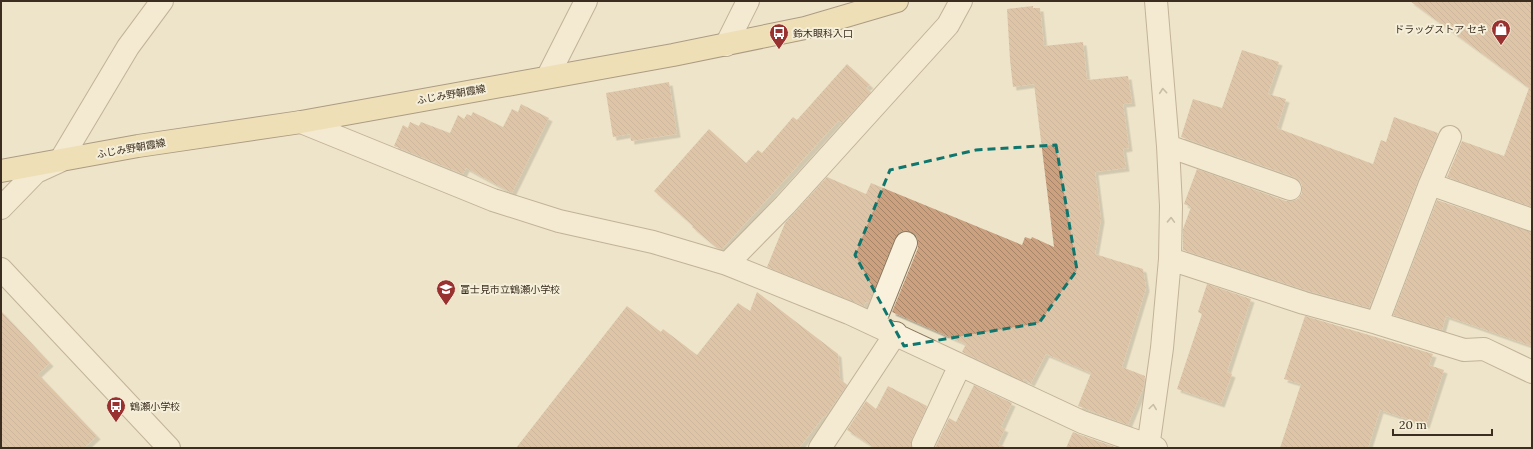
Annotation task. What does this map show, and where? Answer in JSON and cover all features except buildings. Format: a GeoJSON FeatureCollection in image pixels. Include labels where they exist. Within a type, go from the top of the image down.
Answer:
{"type":"FeatureCollection","features":[{"type":"Feature","properties":{"kind":"main road","name":"ふじみ野朝霞線"},"geometry":{"type":"LineString","coordinates":[[1,171],[138,146],[301,122],[726,44],[805,28],[897,1]]}},
{"type":"Feature","properties":{"kind":"street"},"geometry":{"type":"LineString","coordinates":[[1,208],[36,172],[60,161],[128,47],[162,1]]}},
{"type":"Feature","properties":{"kind":"street"},"geometry":{"type":"LineString","coordinates":[[548,76],[586,1]]}},
{"type":"Feature","properties":{"kind":"street"},"geometry":{"type":"LineString","coordinates":[[726,44],[748,1]]}},
{"type":"Feature","properties":{"kind":"street"},"geometry":{"type":"LineString","coordinates":[[727,264],[785,205],[948,25],[962,1]]}},
{"type":"Feature","properties":{"kind":"street"},"geometry":{"type":"LineString","coordinates":[[301,122],[493,200],[559,221],[653,242],[727,264],[874,323],[1082,422],[1151,447],[1170,259],[1171,206],[1168,146],[1156,1]]}},
{"type":"Feature","properties":{"kind":"street"},"geometry":{"type":"LineString","coordinates":[[1377,323],[1430,184],[1450,137]]}},
{"type":"Feature","properties":{"kind":"street"},"geometry":{"type":"LineString","coordinates":[[1168,146],[1290,190]]}},
{"type":"Feature","properties":{"kind":"street"},"geometry":{"type":"LineString","coordinates":[[1430,184],[1532,220]]}},
{"type":"Feature","properties":{"kind":"street"},"geometry":{"type":"LineString","coordinates":[[874,323],[906,243]]}},
{"type":"Feature","properties":{"kind":"street"},"geometry":{"type":"LineString","coordinates":[[1170,259],[1304,303],[1377,323],[1464,350],[1484,349],[1532,372]]}},
{"type":"Feature","properties":{"kind":"street"},"geometry":{"type":"LineString","coordinates":[[1,269],[169,448]]}},
{"type":"Feature","properties":{"kind":"street"},"geometry":{"type":"LineString","coordinates":[[820,448],[896,334]]}},
{"type":"Feature","properties":{"kind":"street"},"geometry":{"type":"LineString","coordinates":[[923,444],[960,365]]}},
{"type":"Feature","properties":{"kind":"highlighted area"},"geometry":{"type":"Polygon","coordinates":[[[1056,145],[1077,270],[1039,323],[904,346],[855,255],[890,170],[976,150],[1056,145]]]}},
{"type":"Feature","properties":{"kind":"place","name":"ドラッグストア セキ"},"geometry":{"type":"Point","coordinates":[1501,46]}},
{"type":"Feature","properties":{"kind":"place","name":"鈴木眼科入口"},"geometry":{"type":"Point","coordinates":[779,50]}},
{"type":"Feature","properties":{"kind":"place","name":"富士見市立鶴瀬小学校"},"geometry":{"type":"Point","coordinates":[446,306]}},
{"type":"Feature","properties":{"kind":"place","name":"鶴瀬小学校"},"geometry":{"type":"Point","coordinates":[116,423]}}]}
